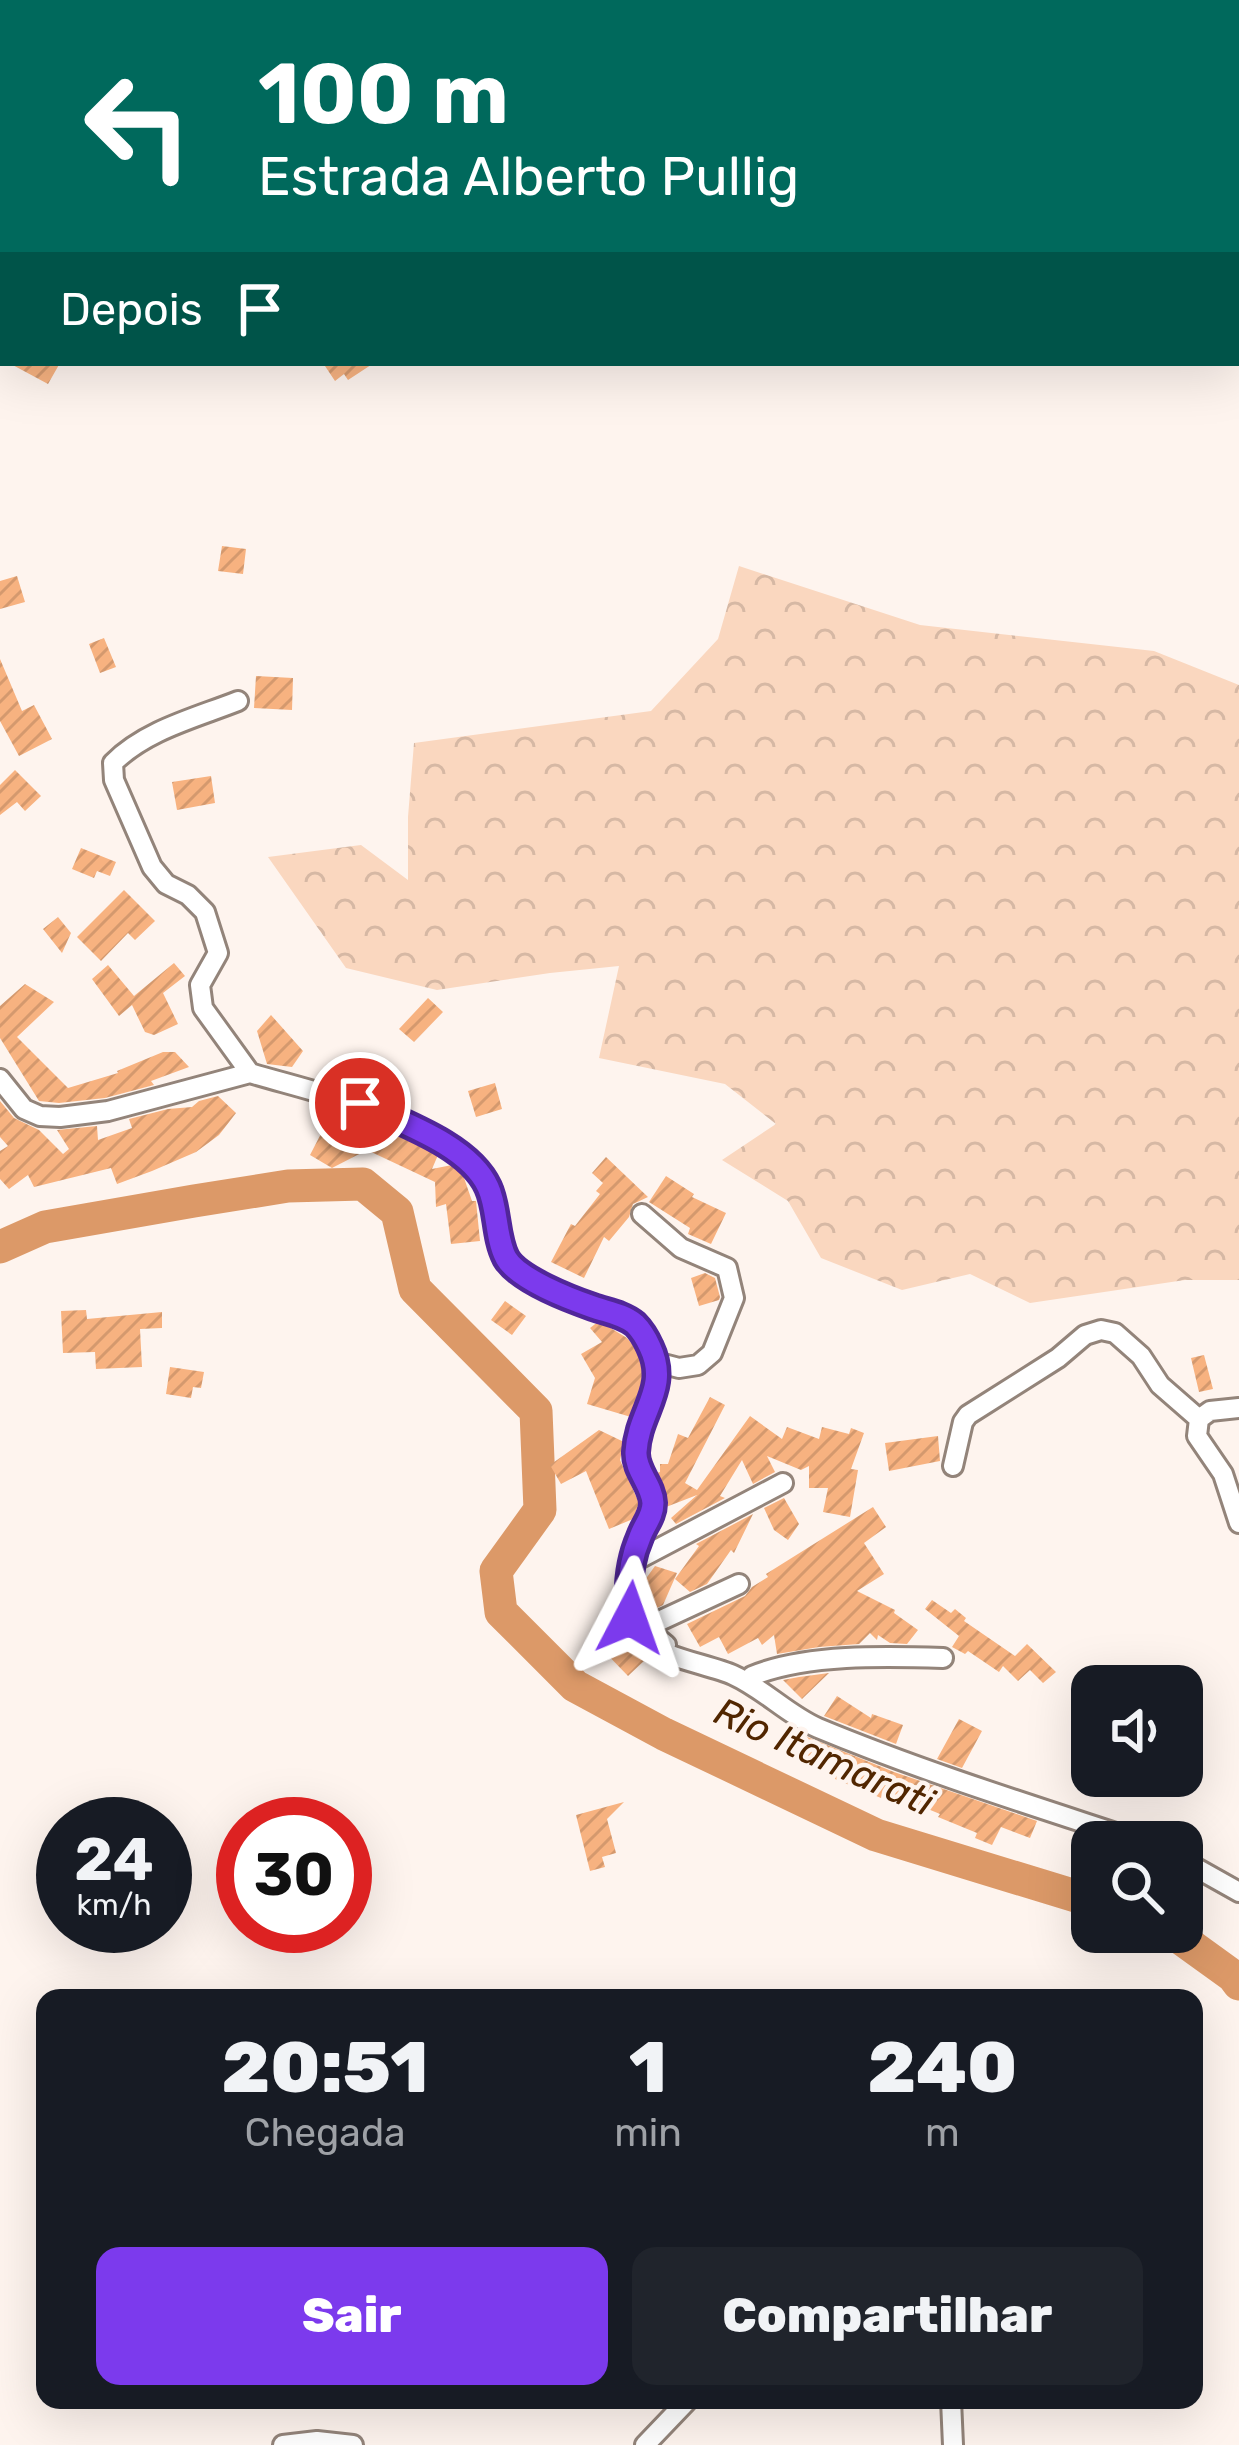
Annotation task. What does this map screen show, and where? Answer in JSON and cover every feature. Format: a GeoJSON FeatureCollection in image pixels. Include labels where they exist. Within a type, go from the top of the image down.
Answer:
{"type":"FeatureCollection","features":[{"type":"Feature","properties":{"kind":"street"},"geometry":{"type":"LineString","coordinates":[[238,701],[156,733],[113,763],[114,780],[152,866],[166,884],[188,895],[205,912],[218,953],[200,985],[202,1008],[250,1073]]}},
{"type":"Feature","properties":{"kind":"street"},"geometry":{"type":"LineString","coordinates":[[0,1079],[24,1108],[60,1117],[108,1111],[250,1073],[360,1103],[431,1136],[470,1162],[488,1187],[507,1260],[528,1278],[626,1318],[640,1328],[656,1362],[658,1378],[636,1448],[636,1465],[653,1502],[627,1590],[630,1618],[650,1646],[734,1676],[813,1726],[964,1784],[1078,1821]]}},
{"type":"Feature","properties":{"kind":"street"},"geometry":{"type":"LineString","coordinates":[[642,1214],[681,1248],[727,1268],[734,1298],[712,1353],[698,1365],[679,1369],[656,1362]]}},
{"type":"Feature","properties":{"kind":"street"},"geometry":{"type":"LineString","coordinates":[[952,1466],[968,1414],[1058,1358],[1085,1335],[1101,1330],[1115,1333],[1141,1356],[1160,1385],[1199,1419]]}},
{"type":"Feature","properties":{"kind":"street"},"geometry":{"type":"LineString","coordinates":[[1239,1408],[1210,1411],[1199,1419],[1197,1436],[1223,1474],[1239,1523]]}},
{"type":"Feature","properties":{"kind":"street"},"geometry":{"type":"LineString","coordinates":[[633,1562],[783,1484]]}},
{"type":"Feature","properties":{"kind":"street"},"geometry":{"type":"LineString","coordinates":[[739,1583],[668,1615],[652,1628],[654,1635],[662,1643],[752,1676],[783,1694],[813,1726]]}},
{"type":"Feature","properties":{"kind":"street"},"geometry":{"type":"LineString","coordinates":[[752,1676],[798,1663],[943,1658]]}},
{"type":"Feature","properties":{"kind":"street"},"geometry":{"type":"LineString","coordinates":[[1203,1872],[1239,1892]]}},
{"type":"Feature","properties":{"kind":"street"},"geometry":{"type":"LineString","coordinates":[[645,2445],[679,2409]]}},
{"type":"Feature","properties":{"kind":"street"},"geometry":{"type":"LineString","coordinates":[[951,2409],[953,2445]]}},
{"type":"Feature","properties":{"kind":"street"},"geometry":{"type":"LineString","coordinates":[[283,2445],[317,2440],[353,2445]]}},
{"type":"Feature","properties":{"kind":"green space"},"geometry":{"type":"Polygon","coordinates":[[[739,566],[920,625],[1154,651],[1239,685],[1239,1280],[1185,1280],[1030,1303],[970,1274],[902,1290],[821,1258],[788,1201],[722,1160],[776,1124],[725,1084],[599,1058],[619,966],[437,990],[346,968],[268,857],[361,845],[408,880],[414,743],[651,711],[718,639],[739,566]]]}},
{"type":"Feature","properties":{"kind":"building"},"geometry":{"type":"Polygon","coordinates":[[[15,366],[58,366],[48,384],[15,366]]]}},
{"type":"Feature","properties":{"kind":"building"},"geometry":{"type":"Polygon","coordinates":[[[325,366],[369,366],[348,380],[344,374],[335,381],[325,366]]]}},
{"type":"Feature","properties":{"kind":"building"},"geometry":{"type":"Polygon","coordinates":[[[222,546],[246,549],[243,574],[218,571],[222,546]]]}},
{"type":"Feature","properties":{"kind":"building"},"geometry":{"type":"Polygon","coordinates":[[[17,576],[25,602],[0,609],[0,581],[17,576]]]}},
{"type":"Feature","properties":{"kind":"building"},"geometry":{"type":"Polygon","coordinates":[[[104,638],[116,667],[100,673],[89,644],[104,638]]]}},
{"type":"Feature","properties":{"kind":"building"},"geometry":{"type":"Polygon","coordinates":[[[0,659],[22,711],[34,705],[52,739],[19,756],[0,721],[0,659]]]}},
{"type":"Feature","properties":{"kind":"building"},"geometry":{"type":"Polygon","coordinates":[[[256,676],[293,678],[292,710],[254,708],[256,676]]]}},
{"type":"Feature","properties":{"kind":"building"},"geometry":{"type":"Polygon","coordinates":[[[15,770],[41,796],[25,811],[17,802],[0,815],[0,785],[15,770]]]}},
{"type":"Feature","properties":{"kind":"building"},"geometry":{"type":"Polygon","coordinates":[[[211,776],[215,803],[177,810],[172,782],[211,776]]]}},
{"type":"Feature","properties":{"kind":"building"},"geometry":{"type":"Polygon","coordinates":[[[81,848],[116,862],[110,876],[97,871],[94,878],[72,869],[81,848]]]}},
{"type":"Feature","properties":{"kind":"building"},"geometry":{"type":"Polygon","coordinates":[[[124,890],[155,921],[135,940],[128,933],[101,961],[77,937],[124,890]]]}},
{"type":"Feature","properties":{"kind":"building"},"geometry":{"type":"Polygon","coordinates":[[[58,917],[71,933],[62,953],[43,929],[58,917]]]}},
{"type":"Feature","properties":{"kind":"building"},"geometry":{"type":"Polygon","coordinates":[[[174,963],[185,976],[163,993],[178,1024],[154,1035],[145,1032],[132,1005],[119,1016],[92,979],[108,965],[134,996],[174,963]]]}},
{"type":"Feature","properties":{"kind":"building"},"geometry":{"type":"Polygon","coordinates":[[[25,984],[54,1002],[17,1037],[68,1088],[118,1073],[163,1052],[175,1052],[189,1067],[151,1081],[154,1085],[105,1098],[39,1101],[0,1038],[0,1006],[25,984]]]}},
{"type":"Feature","properties":{"kind":"building"},"geometry":{"type":"Polygon","coordinates":[[[428,998],[443,1012],[414,1042],[399,1029],[428,998]]]}},
{"type":"Feature","properties":{"kind":"building"},"geometry":{"type":"Polygon","coordinates":[[[271,1015],[303,1051],[292,1067],[267,1064],[257,1031],[271,1015]]]}},
{"type":"Feature","properties":{"kind":"building"},"geometry":{"type":"Polygon","coordinates":[[[495,1083],[502,1109],[476,1117],[468,1091],[495,1083]]]}},
{"type":"Feature","properties":{"kind":"building"},"geometry":{"type":"Polygon","coordinates":[[[218,1096],[236,1113],[219,1135],[196,1152],[152,1171],[117,1184],[111,1168],[34,1187],[28,1175],[9,1189],[0,1179],[0,1151],[8,1146],[0,1137],[0,1101],[14,1118],[39,1130],[63,1154],[69,1149],[57,1130],[97,1126],[98,1140],[132,1128],[129,1119],[192,1107],[218,1096]]]}},
{"type":"Feature","properties":{"kind":"building"},"geometry":{"type":"Polygon","coordinates":[[[358,1119],[438,1155],[432,1169],[452,1165],[463,1175],[476,1201],[480,1241],[451,1244],[446,1204],[436,1207],[435,1182],[367,1150],[332,1168],[310,1155],[325,1126],[340,1137],[358,1119]]]}},
{"type":"Feature","properties":{"kind":"building"},"geometry":{"type":"Polygon","coordinates":[[[606,1157],[648,1197],[633,1204],[629,1217],[609,1241],[604,1237],[584,1278],[551,1262],[571,1224],[575,1226],[600,1194],[596,1191],[603,1183],[592,1173],[606,1157]]]}},
{"type":"Feature","properties":{"kind":"building"},"geometry":{"type":"Polygon","coordinates":[[[666,1176],[692,1197],[726,1213],[711,1244],[688,1234],[690,1228],[649,1202],[666,1176]]]}},
{"type":"Feature","properties":{"kind":"building"},"geometry":{"type":"Polygon","coordinates":[[[705,1273],[715,1278],[720,1297],[699,1306],[691,1278],[705,1273]]]}},
{"type":"Feature","properties":{"kind":"building"},"geometry":{"type":"Polygon","coordinates":[[[505,1301],[526,1316],[512,1335],[491,1320],[505,1301]]]}},
{"type":"Feature","properties":{"kind":"building"},"geometry":{"type":"Polygon","coordinates":[[[86,1310],[87,1319],[162,1312],[162,1328],[140,1329],[142,1367],[96,1369],[95,1352],[63,1353],[61,1311],[86,1310]]]}},
{"type":"Feature","properties":{"kind":"building"},"geometry":{"type":"Polygon","coordinates":[[[599,1321],[627,1338],[643,1364],[644,1382],[631,1417],[587,1404],[595,1378],[581,1354],[602,1342],[590,1328],[599,1321]]]}},
{"type":"Feature","properties":{"kind":"building"},"geometry":{"type":"Polygon","coordinates":[[[1204,1355],[1213,1389],[1199,1392],[1191,1358],[1204,1355]]]}},
{"type":"Feature","properties":{"kind":"building"},"geometry":{"type":"Polygon","coordinates":[[[170,1367],[204,1372],[201,1388],[193,1387],[191,1398],[166,1394],[170,1367]]]}},
{"type":"Feature","properties":{"kind":"building"},"geometry":{"type":"Polygon","coordinates":[[[710,1397],[725,1405],[685,1483],[697,1490],[750,1416],[782,1439],[787,1427],[819,1439],[822,1427],[849,1434],[851,1428],[864,1433],[851,1469],[858,1470],[850,1517],[823,1512],[828,1488],[809,1488],[809,1466],[801,1470],[767,1456],[775,1472],[753,1484],[742,1460],[720,1496],[725,1498],[676,1524],[671,1518],[697,1495],[666,1507],[656,1473],[660,1464],[668,1464],[678,1434],[688,1438],[710,1397]]]}},
{"type":"Feature","properties":{"kind":"building"},"geometry":{"type":"Polygon","coordinates":[[[599,1430],[624,1442],[620,1460],[639,1503],[633,1519],[609,1529],[586,1471],[561,1484],[550,1465],[599,1430]]]}},
{"type":"Feature","properties":{"kind":"building"},"geometry":{"type":"Polygon","coordinates":[[[938,1436],[940,1461],[889,1471],[885,1443],[938,1436]]]}},
{"type":"Feature","properties":{"kind":"building"},"geometry":{"type":"Polygon","coordinates":[[[784,1498],[799,1524],[788,1540],[774,1530],[764,1508],[784,1498]]]}},
{"type":"Feature","properties":{"kind":"building"},"geometry":{"type":"Polygon","coordinates":[[[873,1507],[886,1527],[864,1543],[884,1574],[857,1591],[895,1610],[918,1630],[907,1644],[890,1643],[878,1635],[877,1640],[870,1633],[859,1644],[777,1654],[774,1635],[762,1645],[758,1638],[728,1654],[719,1637],[700,1647],[687,1624],[745,1596],[766,1574],[873,1507]]]}},
{"type":"Feature","properties":{"kind":"building"},"geometry":{"type":"Polygon","coordinates":[[[753,1514],[734,1553],[731,1550],[707,1584],[690,1592],[675,1579],[699,1546],[696,1544],[753,1514]]]}},
{"type":"Feature","properties":{"kind":"building"},"geometry":{"type":"Polygon","coordinates":[[[655,1566],[677,1573],[663,1605],[645,1614],[642,1584],[655,1566]]]}},
{"type":"Feature","properties":{"kind":"building"},"geometry":{"type":"Polygon","coordinates":[[[932,1600],[951,1613],[955,1609],[964,1621],[1015,1656],[1027,1644],[1056,1672],[1043,1683],[1030,1670],[1018,1681],[1003,1666],[999,1672],[968,1651],[965,1654],[952,1647],[959,1636],[925,1609],[932,1600]]]}},
{"type":"Feature","properties":{"kind":"building"},"geometry":{"type":"Polygon","coordinates":[[[615,1632],[646,1659],[628,1676],[599,1646],[615,1632]]]}},
{"type":"Feature","properties":{"kind":"building"},"geometry":{"type":"Polygon","coordinates":[[[829,1673],[802,1699],[783,1680],[799,1677],[829,1673]]]}},
{"type":"Feature","properties":{"kind":"building"},"geometry":{"type":"Polygon","coordinates":[[[837,1696],[871,1718],[872,1714],[903,1725],[896,1744],[824,1716],[837,1696]]]}},
{"type":"Feature","properties":{"kind":"building"},"geometry":{"type":"Polygon","coordinates":[[[959,1719],[982,1731],[962,1768],[937,1759],[959,1719]]]}},
{"type":"Feature","properties":{"kind":"building"},"geometry":{"type":"Polygon","coordinates":[[[805,1736],[1037,1821],[1030,1838],[1001,1827],[992,1845],[975,1838],[977,1833],[938,1817],[940,1814],[835,1779],[837,1773],[796,1754],[805,1736]]]}},
{"type":"Feature","properties":{"kind":"building"},"geometry":{"type":"Polygon","coordinates":[[[624,1802],[607,1819],[616,1853],[602,1857],[605,1867],[590,1871],[576,1815],[624,1802]]]}},
{"type":"Feature","properties":{"kind":"waterway","name":"Rio Itamarati"},"geometry":{"type":"LineString","coordinates":[[0,1247],[45,1227],[194,1201],[288,1186],[363,1184],[397,1212],[415,1289],[536,1411],[540,1510],[496,1571],[501,1612],[575,1686],[664,1734],[876,1835],[1071,1895]]}},
{"type":"Feature","properties":{"kind":"waterway","name":"Rio Itamarati"},"geometry":{"type":"LineString","coordinates":[[1201,1953],[1239,1984]]}},
{"type":"Feature","properties":{"kind":"route"},"geometry":{"type":"LineString","coordinates":[[360,1103],[431,1136],[470,1162],[488,1187],[507,1260],[528,1278],[626,1318],[648,1342],[658,1378],[636,1448],[636,1465],[653,1502],[627,1590],[630,1618]]}}]}
